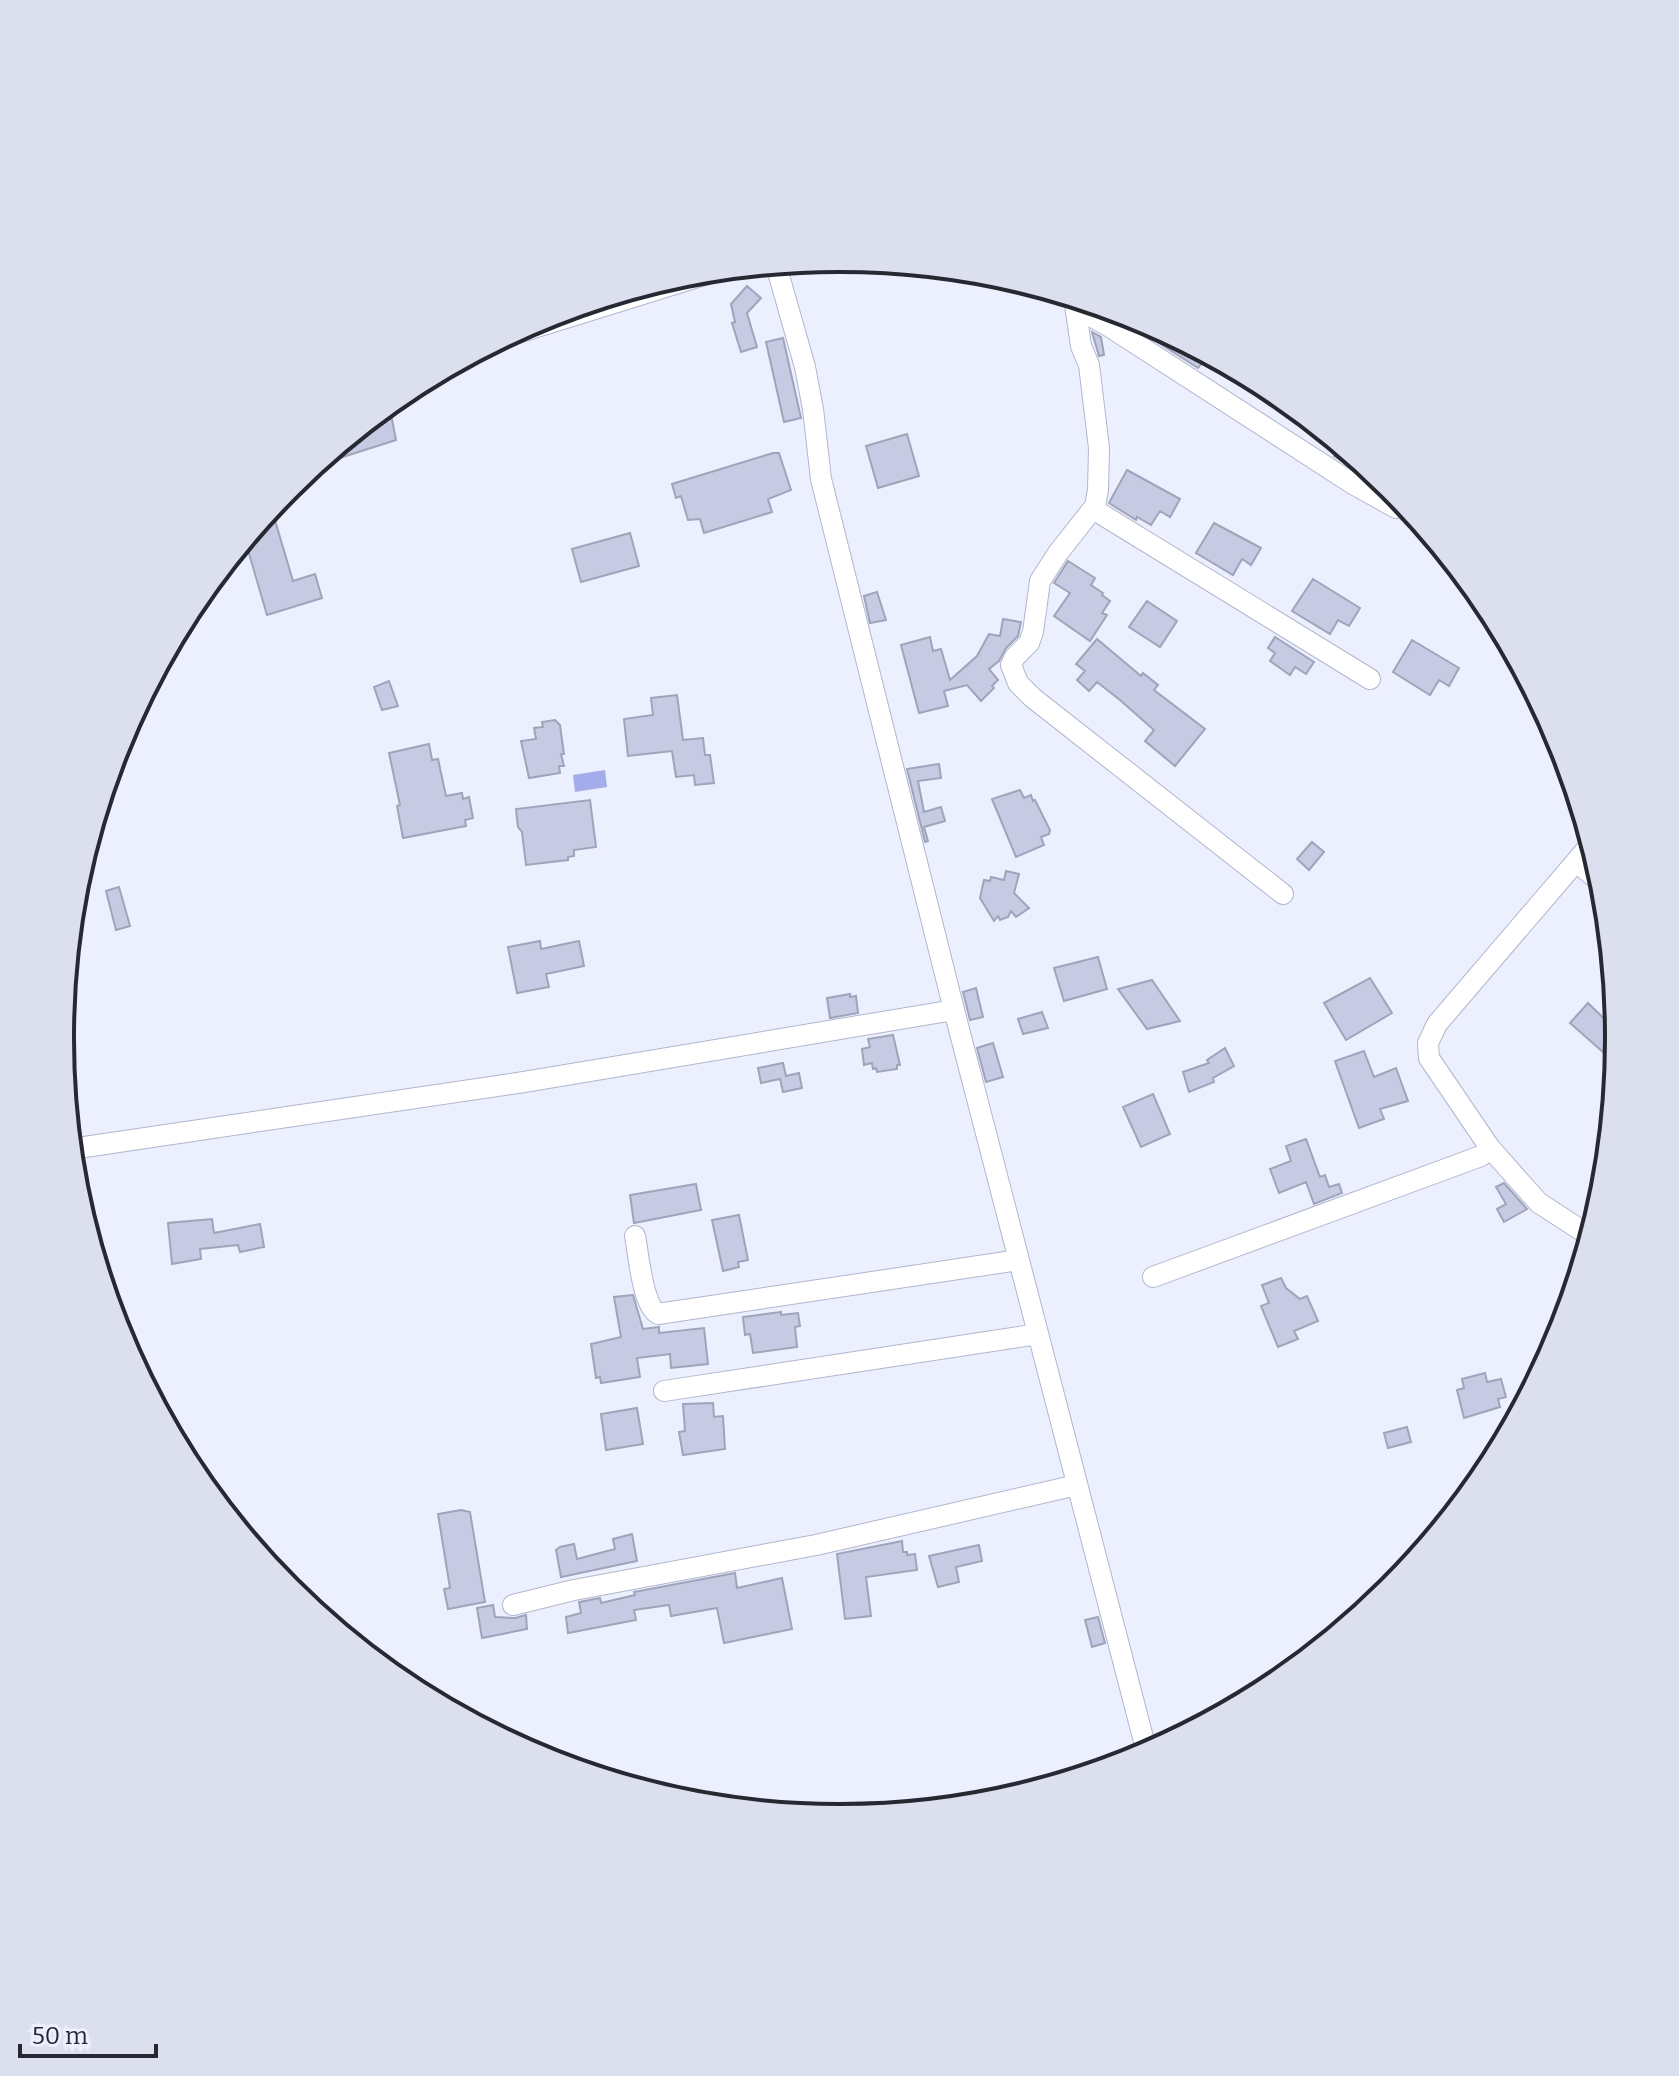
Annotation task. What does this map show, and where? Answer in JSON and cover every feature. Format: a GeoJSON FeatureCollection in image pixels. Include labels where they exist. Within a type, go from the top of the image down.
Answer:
{"type":"FeatureCollection","features":[{"type":"Feature","properties":{"kind":"street"},"geometry":{"type":"LineString","coordinates":[[779,275],[805,367],[821,479],[954,1010],[1144,1740]]}},
{"type":"Feature","properties":{"kind":"street"},"geometry":{"type":"LineString","coordinates":[[1076,310],[1081,346],[1089,365],[1099,448],[1098,490],[1093,509],[1040,581],[1033,632],[1029,643],[1015,657],[1011,665],[1012,673],[1033,698],[1283,894]]}},
{"type":"Feature","properties":{"kind":"street"},"geometry":{"type":"LineString","coordinates":[[1094,316],[1386,503]]}},
{"type":"Feature","properties":{"kind":"street"},"geometry":{"type":"LineString","coordinates":[[1093,509],[1370,679]]}},
{"type":"Feature","properties":{"kind":"street"},"geometry":{"type":"LineString","coordinates":[[1580,1230],[1539,1203],[1490,1148],[1429,1058],[1428,1043],[1437,1024],[1582,854]]}},
{"type":"Feature","properties":{"kind":"street"},"geometry":{"type":"LineString","coordinates":[[1576,862],[1586,870]]}},
{"type":"Feature","properties":{"kind":"street"},"geometry":{"type":"LineString","coordinates":[[83,1147],[524,1082],[954,1010]]}},
{"type":"Feature","properties":{"kind":"street"},"geometry":{"type":"LineString","coordinates":[[1153,1277],[1481,1156],[1490,1148]]}},
{"type":"Feature","properties":{"kind":"street"},"geometry":{"type":"LineString","coordinates":[[635,1236],[647,1296],[658,1314],[1019,1260]]}},
{"type":"Feature","properties":{"kind":"street"},"geometry":{"type":"LineString","coordinates":[[664,1391],[1038,1334]]}},
{"type":"Feature","properties":{"kind":"street"},"geometry":{"type":"LineString","coordinates":[[513,1605],[574,1590],[816,1545],[1077,1485]]}},
{"type":"Feature","properties":{"kind":"water"},"geometry":{"type":"Polygon","coordinates":[[[605,770],[607,787],[575,792],[573,775],[605,770]]]}},
{"type":"Feature","properties":{"kind":"building"},"geometry":{"type":"Polygon","coordinates":[[[747,286],[761,298],[747,313],[757,347],[741,352],[732,323],[735,322],[731,304],[747,286]]]}},
{"type":"Feature","properties":{"kind":"building"},"geometry":{"type":"Polygon","coordinates":[[[1092,332],[1101,337],[1104,355],[1099,356],[1092,332]]]}},
{"type":"Feature","properties":{"kind":"building"},"geometry":{"type":"Polygon","coordinates":[[[783,338],[801,418],[784,422],[766,342],[783,338]]]}},
{"type":"Feature","properties":{"kind":"building"},"geometry":{"type":"Polygon","coordinates":[[[1159,343],[1178,351],[1201,364],[1198,368],[1159,343]]]}},
{"type":"Feature","properties":{"kind":"building"},"geometry":{"type":"Polygon","coordinates":[[[392,418],[396,440],[340,458],[392,418]]]}},
{"type":"Feature","properties":{"kind":"building"},"geometry":{"type":"Polygon","coordinates":[[[907,434],[919,476],[878,488],[866,446],[907,434]]]}},
{"type":"Feature","properties":{"kind":"building"},"geometry":{"type":"Polygon","coordinates":[[[779,453],[791,490],[768,499],[772,512],[704,533],[700,519],[688,520],[681,496],[676,498],[672,484],[779,453]]]}},
{"type":"Feature","properties":{"kind":"building"},"geometry":{"type":"Polygon","coordinates":[[[1127,470],[1180,499],[1170,517],[1160,511],[1151,525],[1137,517],[1136,520],[1109,503],[1127,470]]]}},
{"type":"Feature","properties":{"kind":"building"},"geometry":{"type":"Polygon","coordinates":[[[275,521],[293,581],[315,574],[322,598],[267,615],[248,552],[275,521]]]}},
{"type":"Feature","properties":{"kind":"building"},"geometry":{"type":"Polygon","coordinates":[[[1214,523],[1261,548],[1251,565],[1242,559],[1233,575],[1196,553],[1214,523]]]}},
{"type":"Feature","properties":{"kind":"building"},"geometry":{"type":"Polygon","coordinates":[[[630,533],[639,566],[581,582],[572,549],[630,533]]]}},
{"type":"Feature","properties":{"kind":"building"},"geometry":{"type":"Polygon","coordinates":[[[1068,561],[1095,578],[1091,585],[1110,601],[1102,613],[1107,615],[1090,641],[1054,616],[1070,593],[1054,583],[1068,561]]]}},
{"type":"Feature","properties":{"kind":"building"},"geometry":{"type":"Polygon","coordinates":[[[1313,579],[1360,608],[1349,626],[1338,620],[1330,634],[1292,611],[1313,579]]]}},
{"type":"Feature","properties":{"kind":"building"},"geometry":{"type":"Polygon","coordinates":[[[877,592],[886,620],[870,623],[864,596],[877,592]]]}},
{"type":"Feature","properties":{"kind":"building"},"geometry":{"type":"Polygon","coordinates":[[[1147,601],[1177,621],[1160,647],[1129,627],[1147,601]]]}},
{"type":"Feature","properties":{"kind":"building"},"geometry":{"type":"Polygon","coordinates":[[[1003,619],[1021,622],[1018,636],[989,669],[998,680],[992,686],[994,688],[981,701],[967,685],[944,691],[948,706],[919,713],[901,645],[930,637],[933,651],[941,649],[950,680],[977,656],[989,634],[1000,636],[1003,619]]]}},
{"type":"Feature","properties":{"kind":"building"},"geometry":{"type":"Polygon","coordinates":[[[1275,637],[1314,662],[1306,674],[1295,667],[1290,675],[1270,661],[1275,653],[1268,648],[1275,637]]]}},
{"type":"Feature","properties":{"kind":"building"},"geometry":{"type":"Polygon","coordinates":[[[1097,639],[1141,676],[1143,673],[1158,685],[1154,690],[1205,729],[1175,766],[1145,741],[1154,730],[1120,700],[1097,682],[1089,691],[1077,680],[1085,671],[1076,664],[1097,639]]]}},
{"type":"Feature","properties":{"kind":"building"},"geometry":{"type":"Polygon","coordinates":[[[1412,640],[1459,668],[1449,686],[1439,680],[1430,695],[1393,672],[1412,640]]]}},
{"type":"Feature","properties":{"kind":"building"},"geometry":{"type":"Polygon","coordinates":[[[389,681],[398,706],[382,710],[374,687],[389,681]]]}},
{"type":"Feature","properties":{"kind":"building"},"geometry":{"type":"Polygon","coordinates":[[[677,695],[683,740],[703,738],[705,755],[710,755],[714,783],[695,785],[694,775],[676,777],[672,751],[628,756],[624,719],[653,715],[651,698],[677,695]]]}},
{"type":"Feature","properties":{"kind":"building"},"geometry":{"type":"Polygon","coordinates":[[[555,720],[560,725],[564,766],[559,766],[560,773],[529,778],[521,741],[536,739],[534,728],[543,727],[542,722],[555,720]]]}},
{"type":"Feature","properties":{"kind":"building"},"geometry":{"type":"Polygon","coordinates":[[[429,744],[432,760],[438,759],[446,796],[462,793],[463,799],[469,797],[473,818],[465,820],[466,826],[403,838],[397,806],[400,805],[389,753],[429,744]]]}},
{"type":"Feature","properties":{"kind":"building"},"geometry":{"type":"Polygon","coordinates":[[[939,764],[941,778],[918,781],[924,812],[941,807],[945,821],[924,827],[928,841],[925,842],[907,769],[939,764]]]}},
{"type":"Feature","properties":{"kind":"building"},"geometry":{"type":"Polygon","coordinates":[[[1020,790],[1024,798],[1031,795],[1035,800],[1050,830],[1049,834],[1041,837],[1044,845],[1016,857],[992,799],[1020,790]]]}},
{"type":"Feature","properties":{"kind":"building"},"geometry":{"type":"Polygon","coordinates":[[[590,800],[596,847],[574,850],[574,856],[568,857],[568,860],[526,865],[516,809],[590,800]]]}},
{"type":"Feature","properties":{"kind":"building"},"geometry":{"type":"Polygon","coordinates":[[[1312,842],[1324,852],[1309,870],[1297,859],[1312,842]]]}},
{"type":"Feature","properties":{"kind":"building"},"geometry":{"type":"Polygon","coordinates":[[[1006,871],[1019,874],[1014,893],[1029,908],[1016,917],[1011,911],[1008,917],[1000,920],[998,916],[994,921],[980,898],[984,880],[990,881],[991,877],[1004,880],[1006,871]]]}},
{"type":"Feature","properties":{"kind":"building"},"geometry":{"type":"Polygon","coordinates":[[[119,887],[130,926],[116,930],[106,891],[119,887]]]}},
{"type":"Feature","properties":{"kind":"building"},"geometry":{"type":"Polygon","coordinates":[[[540,941],[541,949],[579,941],[584,966],[546,974],[549,987],[517,993],[508,947],[540,941]]]}},
{"type":"Feature","properties":{"kind":"building"},"geometry":{"type":"Polygon","coordinates":[[[1098,957],[1107,989],[1064,1001],[1054,968],[1098,957]]]}},
{"type":"Feature","properties":{"kind":"building"},"geometry":{"type":"Polygon","coordinates":[[[1370,978],[1392,1013],[1346,1040],[1324,1003],[1370,978]]]}},
{"type":"Feature","properties":{"kind":"building"},"geometry":{"type":"Polygon","coordinates":[[[1152,980],[1180,1021],[1147,1029],[1118,989],[1152,980]]]}},
{"type":"Feature","properties":{"kind":"building"},"geometry":{"type":"Polygon","coordinates":[[[976,988],[983,1017],[970,1020],[963,992],[976,988]]]}},
{"type":"Feature","properties":{"kind":"building"},"geometry":{"type":"Polygon","coordinates":[[[850,994],[850,997],[856,996],[858,1013],[830,1018],[827,998],[850,994]]]}},
{"type":"Feature","properties":{"kind":"building"},"geometry":{"type":"Polygon","coordinates":[[[1588,1003],[1604,1019],[1605,1050],[1603,1052],[1570,1023],[1588,1003]]]}},
{"type":"Feature","properties":{"kind":"building"},"geometry":{"type":"Polygon","coordinates":[[[1042,1012],[1048,1028],[1023,1034],[1018,1019],[1042,1012]]]}},
{"type":"Feature","properties":{"kind":"building"},"geometry":{"type":"Polygon","coordinates":[[[893,1035],[900,1065],[897,1069],[877,1072],[872,1063],[864,1065],[862,1049],[870,1047],[868,1039],[893,1035]]]}},
{"type":"Feature","properties":{"kind":"building"},"geometry":{"type":"Polygon","coordinates":[[[993,1043],[1003,1077],[986,1082],[977,1048],[993,1043]]]}},
{"type":"Feature","properties":{"kind":"building"},"geometry":{"type":"Polygon","coordinates":[[[1225,1048],[1234,1066],[1213,1078],[1214,1082],[1189,1092],[1183,1072],[1209,1063],[1207,1060],[1225,1048]]]}},
{"type":"Feature","properties":{"kind":"building"},"geometry":{"type":"Polygon","coordinates":[[[1364,1051],[1374,1077],[1396,1068],[1408,1101],[1380,1109],[1384,1119],[1359,1128],[1335,1061],[1364,1051]]]}},
{"type":"Feature","properties":{"kind":"building"},"geometry":{"type":"Polygon","coordinates":[[[783,1063],[786,1076],[799,1073],[802,1088],[783,1092],[780,1079],[761,1083],[758,1068],[783,1063]]]}},
{"type":"Feature","properties":{"kind":"building"},"geometry":{"type":"Polygon","coordinates":[[[1153,1094],[1170,1134],[1141,1147],[1123,1107],[1153,1094]]]}},
{"type":"Feature","properties":{"kind":"building"},"geometry":{"type":"Polygon","coordinates":[[[1306,1139],[1320,1177],[1325,1175],[1329,1187],[1339,1184],[1342,1193],[1314,1204],[1306,1182],[1279,1193],[1270,1169],[1291,1161],[1286,1146],[1306,1139]]]}},
{"type":"Feature","properties":{"kind":"building"},"geometry":{"type":"Polygon","coordinates":[[[1504,1183],[1527,1209],[1504,1222],[1497,1209],[1506,1204],[1496,1187],[1504,1183]]]}},
{"type":"Feature","properties":{"kind":"building"},"geometry":{"type":"Polygon","coordinates":[[[696,1184],[701,1210],[634,1223],[630,1195],[696,1184]]]}},
{"type":"Feature","properties":{"kind":"building"},"geometry":{"type":"Polygon","coordinates":[[[739,1215],[748,1260],[738,1262],[739,1267],[723,1271],[712,1220],[739,1215]]]}},
{"type":"Feature","properties":{"kind":"building"},"geometry":{"type":"Polygon","coordinates":[[[212,1219],[214,1233],[260,1224],[264,1247],[240,1252],[238,1245],[200,1249],[201,1259],[172,1264],[168,1223],[212,1219]]]}},
{"type":"Feature","properties":{"kind":"building"},"geometry":{"type":"Polygon","coordinates":[[[1281,1278],[1286,1288],[1300,1299],[1307,1296],[1318,1321],[1294,1331],[1298,1339],[1278,1347],[1261,1306],[1269,1303],[1262,1285],[1281,1278]]]}},
{"type":"Feature","properties":{"kind":"building"},"geometry":{"type":"Polygon","coordinates":[[[633,1295],[643,1329],[659,1327],[659,1333],[704,1328],[708,1364],[671,1368],[670,1354],[637,1358],[640,1377],[601,1383],[600,1377],[596,1378],[591,1344],[621,1337],[614,1297],[633,1295]]]}},
{"type":"Feature","properties":{"kind":"building"},"geometry":{"type":"Polygon","coordinates":[[[781,1312],[781,1315],[798,1313],[800,1326],[795,1327],[797,1347],[753,1353],[750,1334],[745,1335],[743,1317],[781,1312]]]}},
{"type":"Feature","properties":{"kind":"building"},"geometry":{"type":"Polygon","coordinates":[[[1485,1373],[1487,1382],[1501,1379],[1506,1397],[1498,1399],[1500,1407],[1464,1418],[1457,1390],[1464,1388],[1462,1379],[1485,1373]]]}},
{"type":"Feature","properties":{"kind":"building"},"geometry":{"type":"Polygon","coordinates":[[[713,1403],[714,1417],[723,1416],[725,1449],[683,1455],[679,1432],[685,1431],[683,1404],[713,1403]]]}},
{"type":"Feature","properties":{"kind":"building"},"geometry":{"type":"Polygon","coordinates":[[[637,1408],[643,1444],[606,1450],[601,1414],[637,1408]]]}},
{"type":"Feature","properties":{"kind":"building"},"geometry":{"type":"Polygon","coordinates":[[[1407,1427],[1411,1442],[1388,1448],[1384,1433],[1407,1427]]]}},
{"type":"Feature","properties":{"kind":"building"},"geometry":{"type":"Polygon","coordinates":[[[461,1510],[470,1512],[485,1602],[448,1609],[444,1589],[450,1588],[438,1514],[461,1510]]]}},
{"type":"Feature","properties":{"kind":"building"},"geometry":{"type":"Polygon","coordinates":[[[632,1534],[637,1561],[561,1577],[556,1550],[560,1547],[574,1544],[577,1559],[615,1549],[613,1539],[632,1534]]]}},
{"type":"Feature","properties":{"kind":"building"},"geometry":{"type":"Polygon","coordinates":[[[902,1541],[903,1552],[915,1554],[917,1570],[866,1577],[871,1616],[845,1619],[837,1554],[902,1541]]]}},
{"type":"Feature","properties":{"kind":"building"},"geometry":{"type":"Polygon","coordinates":[[[979,1545],[982,1561],[956,1567],[959,1582],[938,1587],[929,1556],[979,1545]]]}},
{"type":"Feature","properties":{"kind":"building"},"geometry":{"type":"Polygon","coordinates":[[[735,1573],[737,1588],[782,1578],[792,1629],[724,1643],[717,1608],[671,1616],[669,1605],[634,1610],[636,1620],[568,1633],[566,1617],[581,1613],[579,1602],[600,1598],[601,1603],[635,1595],[634,1592],[735,1573]]]}},
{"type":"Feature","properties":{"kind":"building"},"geometry":{"type":"Polygon","coordinates":[[[493,1605],[495,1617],[526,1615],[527,1629],[482,1638],[477,1608],[493,1605]]]}},
{"type":"Feature","properties":{"kind":"building"},"geometry":{"type":"Polygon","coordinates":[[[1098,1617],[1105,1643],[1092,1647],[1085,1620],[1098,1617]]]}}]}
